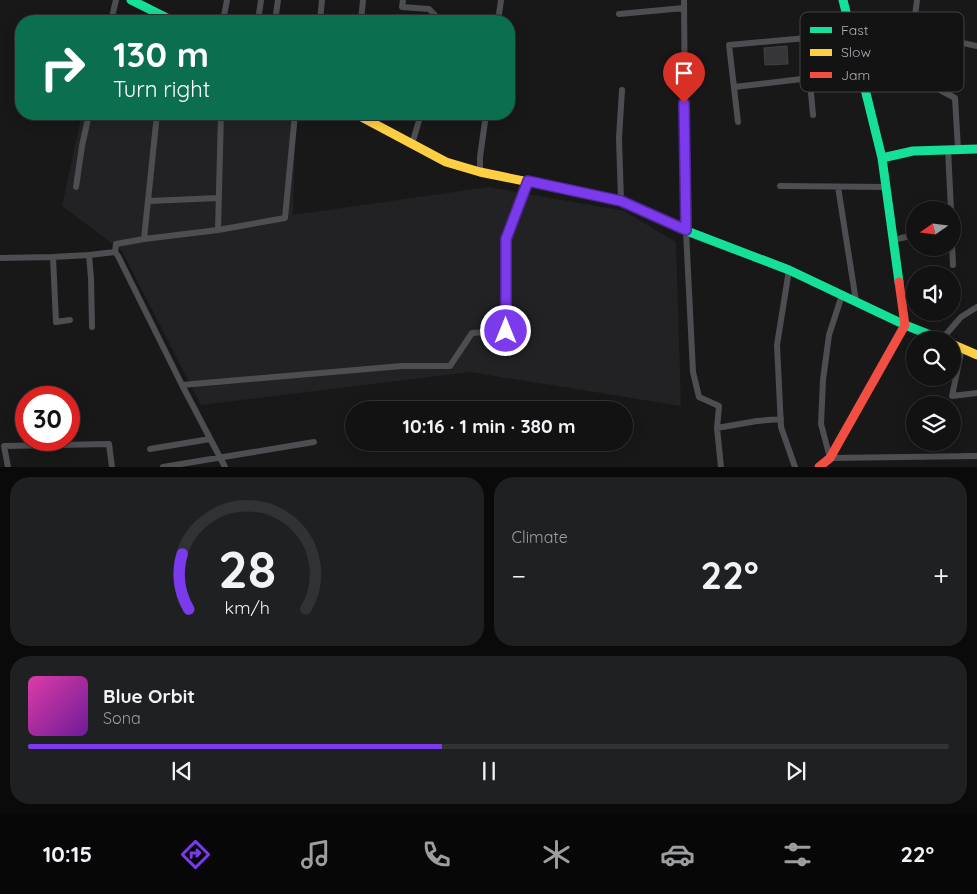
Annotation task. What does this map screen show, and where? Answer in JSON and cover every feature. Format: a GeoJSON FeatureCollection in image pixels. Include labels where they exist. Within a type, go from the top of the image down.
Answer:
{"type":"FeatureCollection","features":[{"type":"Feature","properties":{"kind":"main road"},"geometry":{"type":"LineString","coordinates":[[131,0],[160,15]]}},
{"type":"Feature","properties":{"kind":"main road"},"geometry":{"type":"LineString","coordinates":[[819,466],[830,458],[905,324],[882,158],[866,92]]}},
{"type":"Feature","properties":{"kind":"main road"},"geometry":{"type":"LineString","coordinates":[[367,120],[446,162],[480,172],[621,201],[686,230],[789,270],[921,331]]}},
{"type":"Feature","properties":{"kind":"main road"},"geometry":{"type":"LineString","coordinates":[[882,158],[914,151],[977,148]]}},
{"type":"Feature","properties":{"kind":"main road"},"geometry":{"type":"LineString","coordinates":[[962,348],[977,355]]}},
{"type":"Feature","properties":{"kind":"street"},"geometry":{"type":"LineString","coordinates":[[112,15],[116,0]]}},
{"type":"Feature","properties":{"kind":"street"},"geometry":{"type":"LineString","coordinates":[[224,15],[227,0]]}},
{"type":"Feature","properties":{"kind":"street"},"geometry":{"type":"LineString","coordinates":[[259,15],[261,0]]}},
{"type":"Feature","properties":{"kind":"street"},"geometry":{"type":"LineString","coordinates":[[276,15],[278,0]]}},
{"type":"Feature","properties":{"kind":"street"},"geometry":{"type":"LineString","coordinates":[[321,15],[322,0]]}},
{"type":"Feature","properties":{"kind":"street"},"geometry":{"type":"LineString","coordinates":[[362,15],[363,0]]}},
{"type":"Feature","properties":{"kind":"street"},"geometry":{"type":"LineString","coordinates":[[403,0],[402,7],[429,9],[434,15]]}},
{"type":"Feature","properties":{"kind":"street"},"geometry":{"type":"LineString","coordinates":[[499,15],[500,0]]}},
{"type":"Feature","properties":{"kind":"street"},"geometry":{"type":"LineString","coordinates":[[684,0],[686,230],[693,372],[699,397],[719,406],[717,428],[721,466]]}},
{"type":"Feature","properties":{"kind":"street"},"geometry":{"type":"LineString","coordinates":[[619,14],[684,8]]}},
{"type":"Feature","properties":{"kind":"street"},"geometry":{"type":"LineString","coordinates":[[738,122],[729,45],[800,39]]}},
{"type":"Feature","properties":{"kind":"street"},"geometry":{"type":"LineString","coordinates":[[964,43],[977,46]]}},
{"type":"Feature","properties":{"kind":"street"},"geometry":{"type":"LineString","coordinates":[[734,87],[800,79]]}},
{"type":"Feature","properties":{"kind":"street"},"geometry":{"type":"LineString","coordinates":[[621,201],[619,138],[622,90]]}},
{"type":"Feature","properties":{"kind":"street"},"geometry":{"type":"LineString","coordinates":[[811,92],[813,115]]}},
{"type":"Feature","properties":{"kind":"street"},"geometry":{"type":"LineString","coordinates":[[944,92],[956,98],[958,149]]}},
{"type":"Feature","properties":{"kind":"street"},"geometry":{"type":"LineString","coordinates":[[76,187],[88,120]]}},
{"type":"Feature","properties":{"kind":"street"},"geometry":{"type":"LineString","coordinates":[[144,239],[156,120]]}},
{"type":"Feature","properties":{"kind":"street"},"geometry":{"type":"LineString","coordinates":[[218,230],[221,120]]}},
{"type":"Feature","properties":{"kind":"street"},"geometry":{"type":"LineString","coordinates":[[225,466],[115,252],[116,244],[218,230],[285,218],[294,120]]}},
{"type":"Feature","properties":{"kind":"street"},"geometry":{"type":"LineString","coordinates":[[412,144],[419,120]]}},
{"type":"Feature","properties":{"kind":"street"},"geometry":{"type":"LineString","coordinates":[[480,172],[485,120]]}},
{"type":"Feature","properties":{"kind":"street"},"geometry":{"type":"LineString","coordinates":[[948,149],[951,201]]}},
{"type":"Feature","properties":{"kind":"street"},"geometry":{"type":"LineString","coordinates":[[182,385],[402,366],[450,366],[472,333],[506,331],[506,239],[528,181]]}},
{"type":"Feature","properties":{"kind":"street"},"geometry":{"type":"LineString","coordinates":[[780,186],[886,187]]}},
{"type":"Feature","properties":{"kind":"street"},"geometry":{"type":"LineString","coordinates":[[838,186],[856,302]]}},
{"type":"Feature","properties":{"kind":"street"},"geometry":{"type":"LineString","coordinates":[[149,201],[219,198]]}},
{"type":"Feature","properties":{"kind":"street"},"geometry":{"type":"LineString","coordinates":[[893,240],[906,237]]}},
{"type":"Feature","properties":{"kind":"street"},"geometry":{"type":"LineString","coordinates":[[0,258],[53,257],[115,252]]}},
{"type":"Feature","properties":{"kind":"street"},"geometry":{"type":"LineString","coordinates":[[89,254],[92,327]]}},
{"type":"Feature","properties":{"kind":"street"},"geometry":{"type":"LineString","coordinates":[[953,256],[953,265]]}},
{"type":"Feature","properties":{"kind":"street"},"geometry":{"type":"LineString","coordinates":[[53,257],[56,322],[70,320]]}},
{"type":"Feature","properties":{"kind":"street"},"geometry":{"type":"LineString","coordinates":[[789,270],[777,345],[781,427],[794,466]]}},
{"type":"Feature","properties":{"kind":"street"},"geometry":{"type":"LineString","coordinates":[[842,295],[829,335],[823,380],[821,424],[830,458],[977,456]]}},
{"type":"Feature","properties":{"kind":"street"},"geometry":{"type":"LineString","coordinates":[[949,331],[961,317],[977,307]]}},
{"type":"Feature","properties":{"kind":"street"},"geometry":{"type":"LineString","coordinates":[[962,348],[952,396],[977,393]]}},
{"type":"Feature","properties":{"kind":"street"},"geometry":{"type":"LineString","coordinates":[[717,428],[781,419]]}},
{"type":"Feature","properties":{"kind":"street"},"geometry":{"type":"LineString","coordinates":[[150,449],[210,439]]}},
{"type":"Feature","properties":{"kind":"street"},"geometry":{"type":"LineString","coordinates":[[163,466],[314,442]]}},
{"type":"Feature","properties":{"kind":"street"},"geometry":{"type":"LineString","coordinates":[[5,464],[4,446],[109,444],[112,466]]}},
{"type":"Feature","properties":{"kind":"shaded area"},"geometry":{"type":"Polygon","coordinates":[[[81,120],[296,120],[293,215],[489,187],[624,211],[676,242],[681,406],[470,372],[201,405],[122,251],[62,206],[81,120]]]}},
{"type":"Feature","properties":{"kind":"building"},"geometry":{"type":"Polygon","coordinates":[[[787,46],[788,64],[765,65],[764,48],[787,46]]]}},
{"type":"Feature","properties":{"kind":"traffic: fast"},"geometry":{"type":"LineString","coordinates":[[131,0],[161,15]]}},
{"type":"Feature","properties":{"kind":"traffic: fast"},"geometry":{"type":"LineString","coordinates":[[843,0],[846,12]]}},
{"type":"Feature","properties":{"kind":"traffic: fast"},"geometry":{"type":"LineString","coordinates":[[866,92],[882,158],[899,282]]}},
{"type":"Feature","properties":{"kind":"traffic: fast"},"geometry":{"type":"LineString","coordinates":[[882,158],[913,151],[977,149]]}},
{"type":"Feature","properties":{"kind":"traffic: fast"},"geometry":{"type":"LineString","coordinates":[[679,228],[789,270],[920,331]]}},
{"type":"Feature","properties":{"kind":"traffic: slow"},"geometry":{"type":"LineString","coordinates":[[367,120],[446,162],[480,172],[621,201],[679,228]]}},
{"type":"Feature","properties":{"kind":"traffic: slow"},"geometry":{"type":"LineString","coordinates":[[961,348],[977,355]]}},
{"type":"Feature","properties":{"kind":"traffic: jam"},"geometry":{"type":"LineString","coordinates":[[819,467],[830,458],[905,325],[899,282]]}},
{"type":"Feature","properties":{"kind":"route"},"geometry":{"type":"LineString","coordinates":[[506,331],[506,239],[528,181],[621,201],[686,230],[684,103]]}}]}
